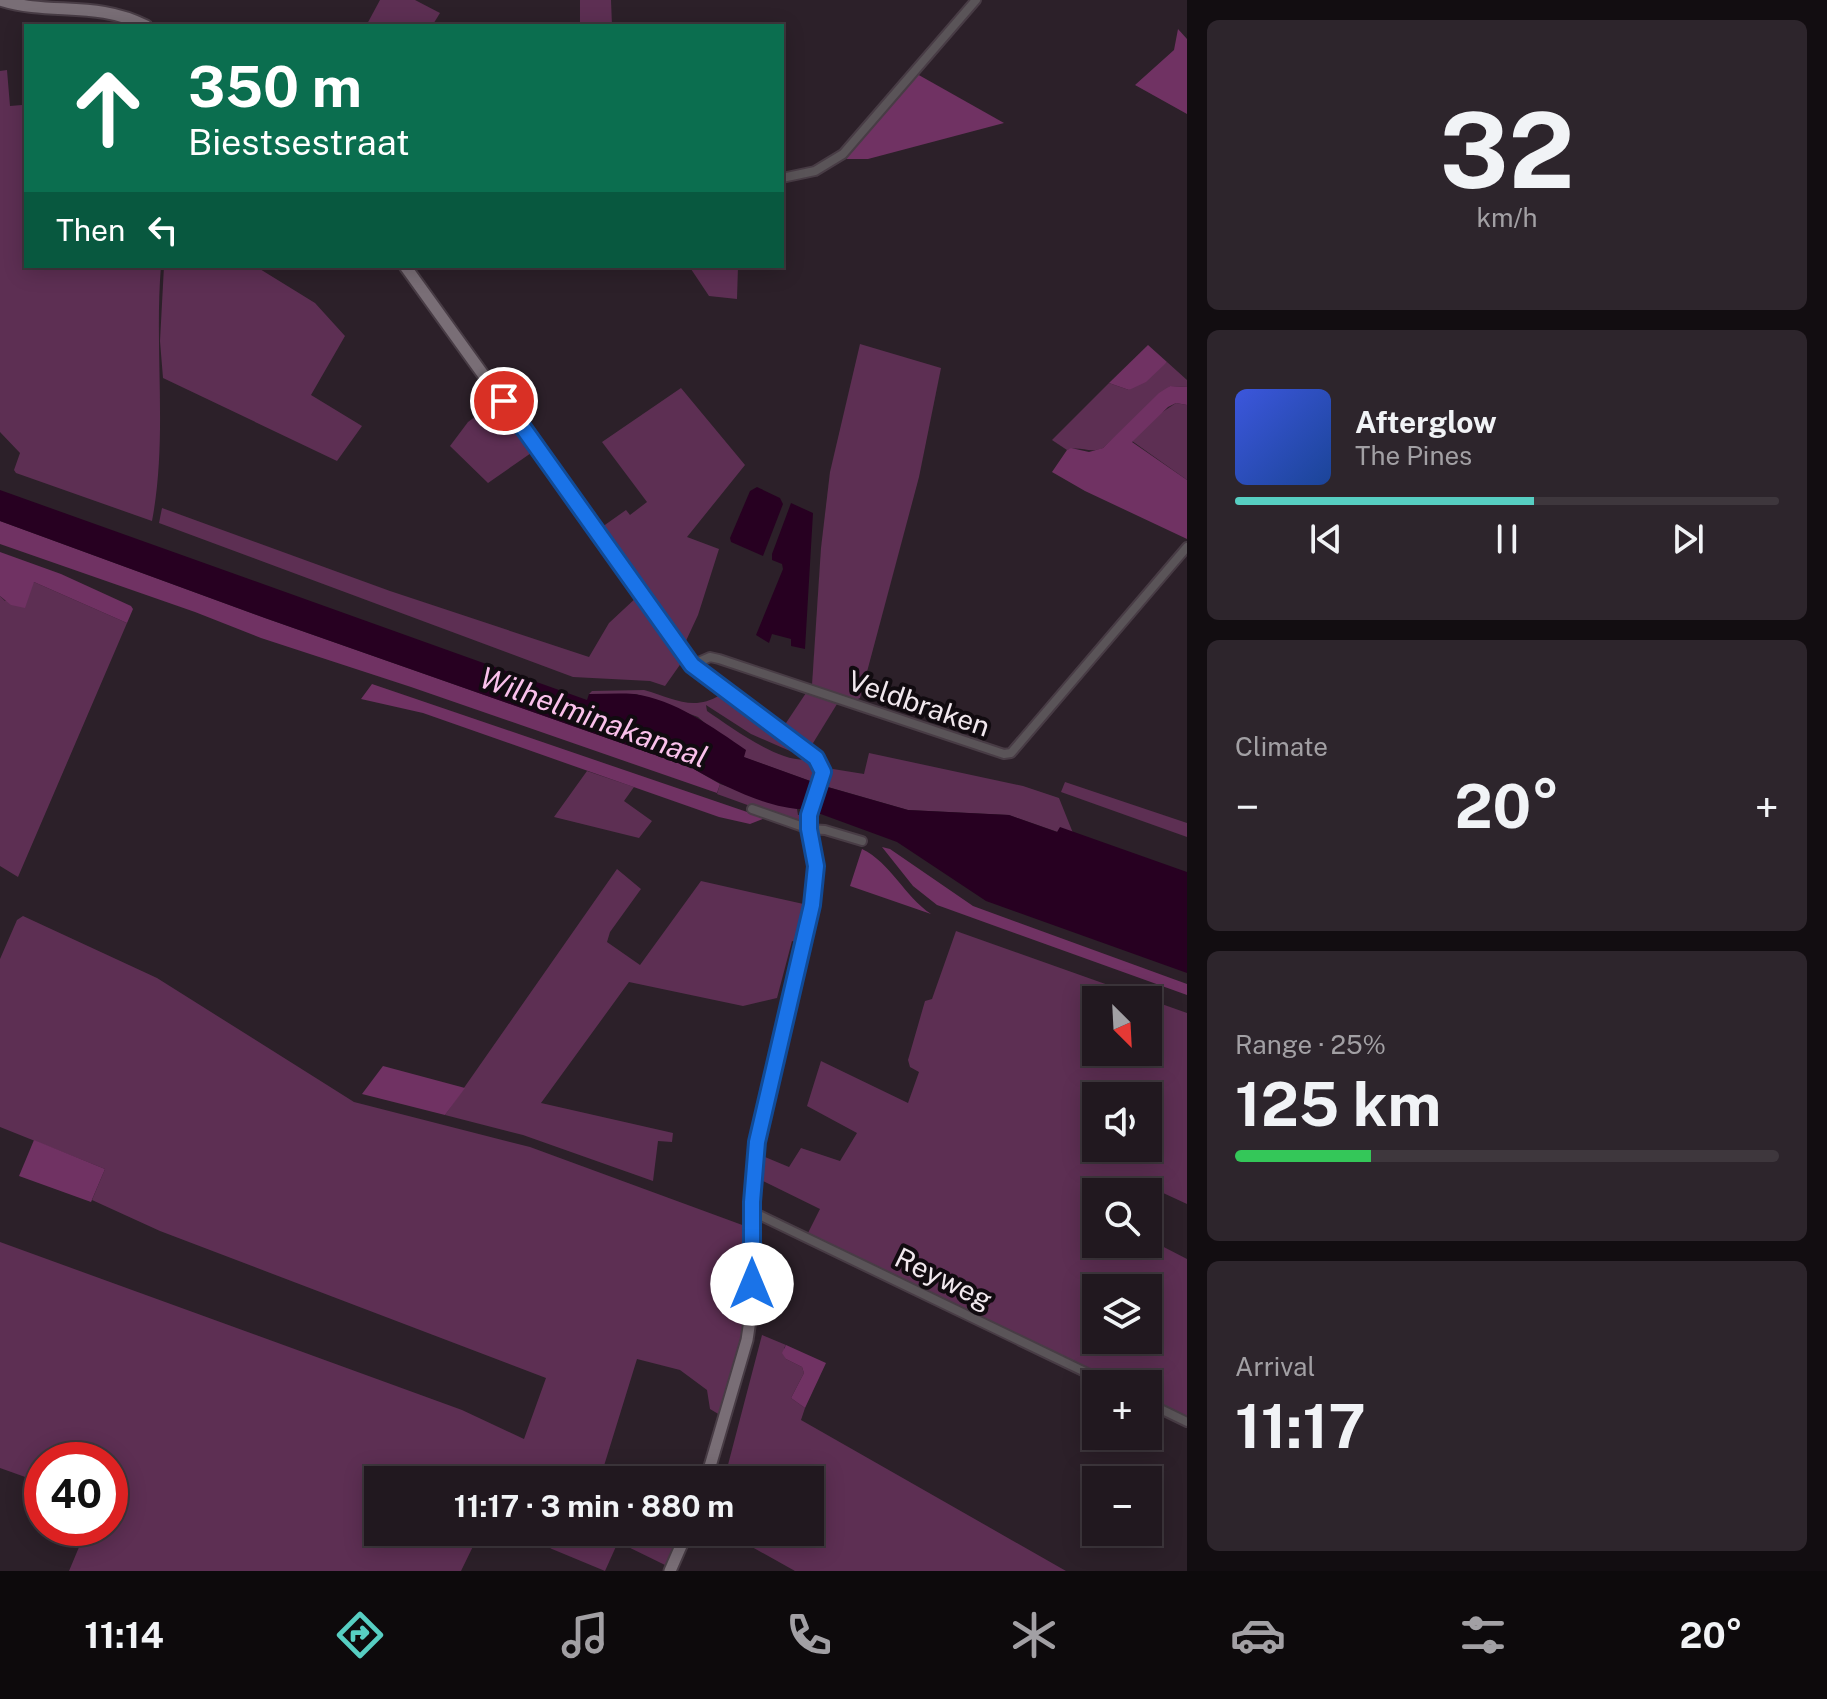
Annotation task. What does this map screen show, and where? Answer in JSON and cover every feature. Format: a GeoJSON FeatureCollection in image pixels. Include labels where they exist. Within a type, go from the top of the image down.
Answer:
{"type":"FeatureCollection","features":[{"type":"Feature","properties":{"kind":"street"},"geometry":{"type":"LineString","coordinates":[[0,0],[19,6],[114,12],[141,24]]}},
{"type":"Feature","properties":{"kind":"street"},"geometry":{"type":"LineString","coordinates":[[784,178],[815,171],[843,154],[976,0]]}},
{"type":"Feature","properties":{"kind":"street"},"geometry":{"type":"LineString","coordinates":[[406,268],[692,665],[816,758],[821,766],[822,779],[809,815],[816,866],[815,888],[757,1142],[752,1202],[752,1307],[747,1340],[710,1466]]}},
{"type":"Feature","properties":{"kind":"street","name":"Veldbraken"},"geometry":{"type":"LineString","coordinates":[[692,665],[710,657],[719,659],[1004,754],[1011,753],[1017,750],[1187,547]]}},
{"type":"Feature","properties":{"kind":"street"},"geometry":{"type":"LineString","coordinates":[[752,809],[809,829],[825,830],[862,841]]}},
{"type":"Feature","properties":{"kind":"street","name":"Reyweg"},"geometry":{"type":"LineString","coordinates":[[757,1214],[1082,1371]]}},
{"type":"Feature","properties":{"kind":"street"},"geometry":{"type":"LineString","coordinates":[[1162,1410],[1187,1422]]}},
{"type":"Feature","properties":{"kind":"street"},"geometry":{"type":"LineString","coordinates":[[670,1571],[681,1546]]}},
{"type":"Feature","properties":{"kind":"shaded area"},"geometry":{"type":"Polygon","coordinates":[[[380,0],[415,0],[440,13],[433,24],[367,24],[380,0]]]}},
{"type":"Feature","properties":{"kind":"shaded area"},"geometry":{"type":"Polygon","coordinates":[[[580,0],[611,0],[612,24],[580,24],[580,0]]]}},
{"type":"Feature","properties":{"kind":"shaded area"},"geometry":{"type":"Polygon","coordinates":[[[1178,29],[1187,39],[1187,114],[1135,85],[1174,50],[1178,29]]]}},
{"type":"Feature","properties":{"kind":"shaded area"},"geometry":{"type":"Polygon","coordinates":[[[7,70],[10,106],[22,105],[24,117],[24,268],[161,268],[159,458],[152,521],[16,473],[14,470],[20,453],[0,432],[0,71],[7,70]]]}},
{"type":"Feature","properties":{"kind":"shaded area"},"geometry":{"type":"Polygon","coordinates":[[[917,74],[1004,123],[868,159],[846,159],[917,74]]]}},
{"type":"Feature","properties":{"kind":"shaded area"},"geometry":{"type":"Polygon","coordinates":[[[164,268],[258,268],[315,303],[345,336],[311,395],[362,426],[337,461],[163,378],[160,341],[164,268]]]}},
{"type":"Feature","properties":{"kind":"shaded area"},"geometry":{"type":"Polygon","coordinates":[[[690,268],[738,268],[737,299],[709,296],[690,268]]]}},
{"type":"Feature","properties":{"kind":"shaded area"},"geometry":{"type":"Polygon","coordinates":[[[860,344],[941,368],[919,477],[860,698],[856,700],[812,685],[821,548],[830,472],[860,344]]]}},
{"type":"Feature","properties":{"kind":"shaded area"},"geometry":{"type":"Polygon","coordinates":[[[1148,345],[1167,362],[1146,382],[1129,390],[1109,383],[1148,345]]]}},
{"type":"Feature","properties":{"kind":"shaded area"},"geometry":{"type":"Polygon","coordinates":[[[1167,362],[1187,380],[1187,387],[1170,386],[1103,448],[1067,450],[1052,440],[1109,383],[1129,390],[1167,362]]]}},
{"type":"Feature","properties":{"kind":"shaded area"},"geometry":{"type":"Polygon","coordinates":[[[1170,386],[1187,387],[1187,405],[1176,403],[1168,407],[1132,442],[1187,480],[1187,539],[1052,472],[1071,448],[1089,452],[1103,448],[1170,386]]]}},
{"type":"Feature","properties":{"kind":"shaded area"},"geometry":{"type":"Polygon","coordinates":[[[681,388],[745,465],[687,537],[719,549],[698,615],[685,643],[602,527],[626,510],[630,515],[647,502],[602,442],[681,388]]]}},
{"type":"Feature","properties":{"kind":"shaded area"},"geometry":{"type":"Polygon","coordinates":[[[1176,403],[1187,405],[1187,480],[1132,441],[1158,415],[1176,403]]]}},
{"type":"Feature","properties":{"kind":"shaded area"},"geometry":{"type":"Polygon","coordinates":[[[484,410],[497,429],[512,421],[534,451],[488,483],[450,446],[468,422],[484,410]]]}},
{"type":"Feature","properties":{"kind":"shaded area"},"geometry":{"type":"Polygon","coordinates":[[[162,508],[390,591],[589,657],[609,623],[638,596],[684,659],[665,686],[650,681],[573,677],[159,523],[162,508]]]}},
{"type":"Feature","properties":{"kind":"shaded area"},"geometry":{"type":"Polygon","coordinates":[[[0,521],[692,768],[720,784],[717,793],[261,638],[0,544],[0,521]]]}},
{"type":"Feature","properties":{"kind":"shaded area"},"geometry":{"type":"Polygon","coordinates":[[[0,552],[61,574],[131,606],[133,609],[127,623],[34,582],[25,608],[11,605],[0,596],[0,552]]]}},
{"type":"Feature","properties":{"kind":"shaded area"},"geometry":{"type":"Polygon","coordinates":[[[34,582],[127,623],[18,877],[0,866],[0,596],[5,601],[34,582]]]}},
{"type":"Feature","properties":{"kind":"shaded area"},"geometry":{"type":"Polygon","coordinates":[[[372,684],[765,818],[750,824],[719,817],[423,713],[361,699],[372,684]]]}},
{"type":"Feature","properties":{"kind":"shaded area"},"geometry":{"type":"Polygon","coordinates":[[[644,690],[692,703],[701,703],[720,695],[804,755],[751,734],[706,705],[707,711],[772,751],[800,760],[812,759],[817,763],[819,779],[814,778],[813,782],[743,757],[698,717],[636,694],[589,694],[592,691],[644,690]]]}},
{"type":"Feature","properties":{"kind":"shaded area"},"geometry":{"type":"Polygon","coordinates":[[[806,693],[837,704],[810,748],[782,729],[806,693]]]}},
{"type":"Feature","properties":{"kind":"shaded area"},"geometry":{"type":"Polygon","coordinates":[[[869,753],[1023,786],[1059,798],[1075,838],[1009,815],[908,810],[828,787],[830,782],[825,780],[833,769],[864,774],[869,753]]]}},
{"type":"Feature","properties":{"kind":"shaded area"},"geometry":{"type":"Polygon","coordinates":[[[587,771],[634,787],[624,801],[652,821],[639,838],[554,817],[587,771]]]}},
{"type":"Feature","properties":{"kind":"shaded area"},"geometry":{"type":"Polygon","coordinates":[[[1065,782],[1187,823],[1187,837],[1061,792],[1065,782]]]}},
{"type":"Feature","properties":{"kind":"shaded area"},"geometry":{"type":"Polygon","coordinates":[[[720,784],[797,809],[798,815],[807,814],[800,822],[789,820],[717,794],[720,784]]]}},
{"type":"Feature","properties":{"kind":"shaded area"},"geometry":{"type":"Polygon","coordinates":[[[882,847],[890,849],[973,906],[1187,984],[1187,995],[937,905],[913,886],[882,847]]]}},
{"type":"Feature","properties":{"kind":"shaded area"},"geometry":{"type":"Polygon","coordinates":[[[862,849],[881,863],[931,914],[850,886],[862,849]]]}},
{"type":"Feature","properties":{"kind":"shaded area"},"geometry":{"type":"Polygon","coordinates":[[[617,869],[641,889],[610,932],[607,942],[640,965],[701,881],[808,905],[799,943],[792,941],[777,998],[743,1006],[629,982],[541,1103],[673,1133],[672,1142],[658,1141],[653,1181],[523,1135],[445,1115],[617,869]]]}},
{"type":"Feature","properties":{"kind":"shaded area"},"geometry":{"type":"Polygon","coordinates":[[[23,916],[157,978],[354,1102],[530,1147],[745,1226],[747,1279],[744,1324],[720,1415],[710,1409],[707,1390],[680,1370],[637,1359],[604,1466],[364,1466],[364,1546],[473,1546],[461,1571],[69,1571],[79,1546],[128,1546],[128,1442],[24,1442],[24,1477],[0,1468],[0,1242],[462,1410],[524,1439],[546,1378],[160,1231],[92,1200],[105,1169],[0,1127],[0,959],[17,920],[23,916]]]}},
{"type":"Feature","properties":{"kind":"shaded area"},"geometry":{"type":"Polygon","coordinates":[[[956,931],[1111,986],[1082,986],[1082,1066],[1162,1066],[1162,1004],[1187,1013],[1187,1204],[1162,1192],[1162,1178],[1082,1178],[1082,1258],[1162,1258],[1162,1246],[1187,1259],[1187,1417],[1162,1405],[1162,1370],[1089,1370],[808,1233],[820,1209],[763,1181],[765,1157],[789,1167],[801,1148],[840,1161],[857,1133],[807,1106],[821,1061],[908,1103],[919,1072],[910,1067],[908,1060],[925,1001],[932,999],[956,931]]]}},
{"type":"Feature","properties":{"kind":"shaded area"},"geometry":{"type":"Polygon","coordinates":[[[383,1066],[465,1088],[445,1115],[362,1094],[383,1066]]]}},
{"type":"Feature","properties":{"kind":"shaded area"},"geometry":{"type":"Polygon","coordinates":[[[34,1140],[105,1169],[91,1202],[19,1176],[34,1140]]]}},
{"type":"Feature","properties":{"kind":"shaded area"},"geometry":{"type":"Polygon","coordinates":[[[762,1335],[786,1345],[786,1359],[802,1367],[804,1373],[791,1398],[805,1408],[801,1420],[1066,1571],[795,1571],[751,1546],[824,1546],[824,1466],[728,1466],[762,1335]]]}},
{"type":"Feature","properties":{"kind":"shaded area"},"geometry":{"type":"Polygon","coordinates":[[[786,1345],[826,1363],[805,1408],[791,1398],[804,1373],[802,1367],[786,1359],[782,1353],[786,1345]]]}},
{"type":"Feature","properties":{"kind":"shaded area"},"geometry":{"type":"Polygon","coordinates":[[[546,1546],[616,1546],[605,1571],[546,1546]]]}},
{"type":"Feature","properties":{"kind":"shaded area"},"geometry":{"type":"Polygon","coordinates":[[[626,1546],[674,1546],[665,1565],[626,1546]]]}},
{"type":"Feature","properties":{"kind":"water"},"geometry":{"type":"Polygon","coordinates":[[[757,487],[780,498],[783,504],[763,556],[731,542],[730,538],[750,491],[757,487]]]}},
{"type":"Feature","properties":{"kind":"water","name":"Wilhelminakanaal"},"geometry":{"type":"Polygon","coordinates":[[[0,490],[587,700],[589,694],[634,694],[664,702],[693,716],[746,750],[744,757],[824,786],[908,810],[1009,815],[1057,832],[1060,827],[1187,872],[1187,973],[986,901],[897,842],[807,809],[764,802],[692,768],[0,521],[0,490]]]}},
{"type":"Feature","properties":{"kind":"water"},"geometry":{"type":"Polygon","coordinates":[[[791,503],[813,513],[805,649],[791,646],[791,639],[772,634],[769,643],[756,635],[783,569],[782,564],[772,560],[772,554],[791,503]]]}},
{"type":"Feature","properties":{"kind":"route"},"geometry":{"type":"LineString","coordinates":[[504,401],[692,665],[816,758],[823,772],[809,815],[816,866],[812,905],[757,1142],[752,1202],[752,1284]]}}]}
